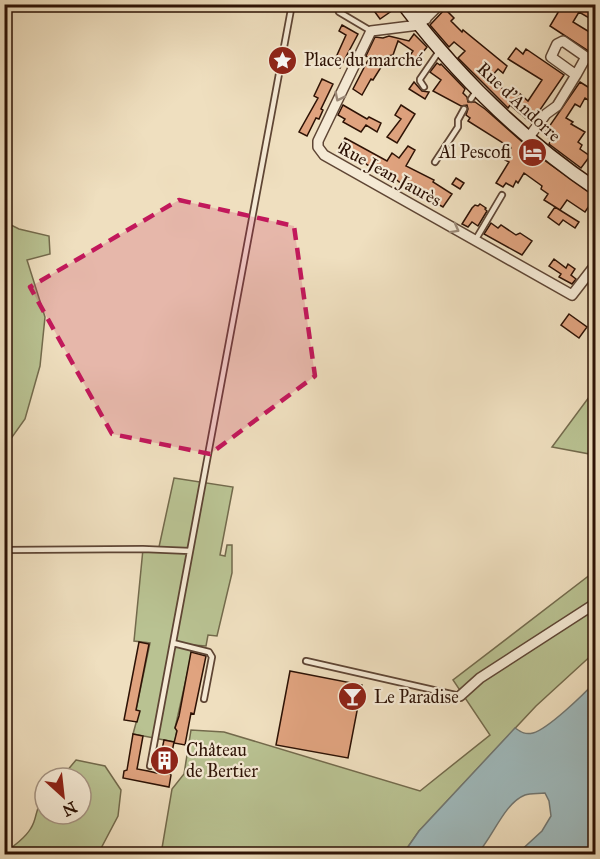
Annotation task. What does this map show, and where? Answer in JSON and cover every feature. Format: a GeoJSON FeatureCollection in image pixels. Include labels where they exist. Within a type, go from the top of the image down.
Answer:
{"type":"FeatureCollection","features":[{"type":"Feature","properties":{"kind":"main road","name":"Rue d'Andorre"},"geometry":{"type":"LineString","coordinates":[[403,4],[423,22],[440,50],[474,95],[493,107],[568,171],[596,189]]}},
{"type":"Feature","properties":{"kind":"street"},"geometry":{"type":"LineString","coordinates":[[413,4],[423,22]]}},
{"type":"Feature","properties":{"kind":"street"},"geometry":{"type":"LineString","coordinates":[[371,31],[423,22],[440,4]]}},
{"type":"Feature","properties":{"kind":"street","name":"Rue Jean Jaurès"},"geometry":{"type":"LineString","coordinates":[[371,31],[318,141],[318,147],[324,155],[572,295],[596,264]]}},
{"type":"Feature","properties":{"kind":"street"},"geometry":{"type":"LineString","coordinates":[[530,137],[546,114],[557,106],[576,75]]}},
{"type":"Feature","properties":{"kind":"street"},"geometry":{"type":"LineString","coordinates":[[459,696],[480,678],[596,603]]}},
{"type":"Feature","properties":{"kind":"lane"},"geometry":{"type":"LineString","coordinates":[[150,766],[292,4]]}},
{"type":"Feature","properties":{"kind":"lane"},"geometry":{"type":"LineString","coordinates":[[339,12],[371,31]]}},
{"type":"Feature","properties":{"kind":"lane"},"geometry":{"type":"LineString","coordinates":[[424,87],[420,79],[440,50]]}},
{"type":"Feature","properties":{"kind":"lane"},"geometry":{"type":"LineString","coordinates":[[435,162],[458,127],[458,120],[464,109]]}},
{"type":"Feature","properties":{"kind":"lane"},"geometry":{"type":"LineString","coordinates":[[475,240],[502,195]]}},
{"type":"Feature","properties":{"kind":"lane"},"geometry":{"type":"LineString","coordinates":[[4,550],[190,551]]}},
{"type":"Feature","properties":{"kind":"lane"},"geometry":{"type":"LineString","coordinates":[[173,643],[209,652],[212,657],[204,699]]}},
{"type":"Feature","properties":{"kind":"lane"},"geometry":{"type":"LineString","coordinates":[[306,661],[459,696]]}},
{"type":"Feature","properties":{"kind":"highlighted area"},"geometry":{"type":"Polygon","coordinates":[[[179,200],[294,226],[315,376],[210,454],[112,434],[30,287],[179,200]]]}},
{"type":"Feature","properties":{"kind":"green space"},"geometry":{"type":"Polygon","coordinates":[[[5,222],[19,229],[49,236],[50,254],[27,260],[45,317],[40,366],[25,419],[5,447],[5,222]]]}},
{"type":"Feature","properties":{"kind":"green space"},"geometry":{"type":"Polygon","coordinates":[[[595,389],[595,455],[552,447],[595,389]]]}},
{"type":"Feature","properties":{"kind":"green space"},"geometry":{"type":"Polygon","coordinates":[[[174,478],[233,487],[220,555],[225,556],[227,545],[232,545],[232,573],[217,636],[208,635],[206,646],[179,644],[193,648],[175,728],[177,729],[175,742],[133,734],[139,712],[136,710],[150,643],[134,641],[143,549],[159,547],[174,478]]]}},
{"type":"Feature","properties":{"kind":"green space"},"geometry":{"type":"Polygon","coordinates":[[[595,571],[595,652],[536,706],[419,831],[403,854],[161,854],[172,789],[184,774],[191,730],[224,732],[420,791],[490,735],[453,680],[595,571]]]}},
{"type":"Feature","properties":{"kind":"green space"},"geometry":{"type":"Polygon","coordinates":[[[76,760],[105,766],[121,790],[118,816],[98,854],[5,854],[19,842],[33,824],[33,826],[93,826],[93,766],[71,766],[76,760]]]}},
{"type":"Feature","properties":{"kind":"water"},"geometry":{"type":"Polygon","coordinates":[[[595,682],[596,753],[591,764],[592,796],[596,793],[595,854],[517,854],[542,831],[551,816],[549,801],[545,793],[527,794],[511,805],[477,854],[403,854],[419,831],[515,728],[528,734],[540,730],[595,682]]]}},
{"type":"Feature","properties":{"kind":"building"},"geometry":{"type":"Polygon","coordinates":[[[342,4],[363,4],[362,11],[342,8],[342,4]]]}},
{"type":"Feature","properties":{"kind":"building"},"geometry":{"type":"Polygon","coordinates":[[[369,4],[395,4],[396,8],[380,19],[369,4]]]}},
{"type":"Feature","properties":{"kind":"building"},"geometry":{"type":"Polygon","coordinates":[[[563,4],[589,4],[596,8],[596,22],[579,12],[573,22],[596,36],[596,56],[550,26],[563,4]]]}},
{"type":"Feature","properties":{"kind":"building"},"geometry":{"type":"Polygon","coordinates":[[[445,9],[454,18],[451,21],[462,32],[463,30],[507,66],[503,73],[498,69],[490,78],[509,94],[511,92],[517,96],[519,93],[528,101],[542,80],[508,59],[516,48],[523,54],[526,49],[564,75],[531,123],[510,105],[508,108],[458,58],[465,51],[454,42],[449,47],[430,25],[445,9]]]}},
{"type":"Feature","properties":{"kind":"building"},"geometry":{"type":"Polygon","coordinates":[[[342,25],[358,34],[340,68],[333,64],[346,35],[339,31],[342,25]]]}},
{"type":"Feature","properties":{"kind":"building"},"geometry":{"type":"Polygon","coordinates":[[[414,34],[427,47],[412,66],[405,63],[413,51],[398,41],[393,55],[388,56],[362,95],[353,89],[369,58],[366,56],[375,37],[389,36],[409,41],[414,34]]]}},
{"type":"Feature","properties":{"kind":"building"},"geometry":{"type":"Polygon","coordinates":[[[437,63],[441,64],[465,89],[463,93],[468,102],[475,102],[485,109],[537,155],[596,197],[596,211],[589,206],[585,212],[567,200],[560,210],[544,200],[548,194],[541,189],[542,186],[524,173],[513,187],[506,183],[503,187],[496,183],[509,162],[505,160],[511,148],[468,121],[470,118],[466,115],[467,105],[461,106],[433,91],[441,80],[430,72],[437,63]]]}},
{"type":"Feature","properties":{"kind":"building"},"geometry":{"type":"Polygon","coordinates":[[[322,79],[333,84],[321,109],[323,110],[319,119],[316,118],[307,136],[299,132],[318,98],[314,96],[322,79]]]}},
{"type":"Feature","properties":{"kind":"building"},"geometry":{"type":"Polygon","coordinates":[[[414,82],[422,91],[429,92],[425,99],[409,89],[414,82]]]}},
{"type":"Feature","properties":{"kind":"building"},"geometry":{"type":"Polygon","coordinates":[[[580,82],[596,92],[596,105],[585,98],[580,107],[575,104],[566,118],[573,122],[571,124],[585,132],[578,142],[582,145],[580,149],[590,156],[581,168],[549,144],[551,140],[544,134],[580,82]]]}},
{"type":"Feature","properties":{"kind":"building"},"geometry":{"type":"Polygon","coordinates":[[[343,105],[367,119],[369,117],[381,123],[377,132],[366,125],[361,132],[343,122],[345,119],[338,115],[343,105]]]}},
{"type":"Feature","properties":{"kind":"building"},"geometry":{"type":"Polygon","coordinates":[[[401,105],[415,114],[397,143],[387,137],[401,119],[395,115],[401,105]]]}},
{"type":"Feature","properties":{"kind":"building"},"geometry":{"type":"Polygon","coordinates":[[[345,138],[387,161],[392,153],[399,158],[408,146],[415,150],[406,166],[434,180],[433,182],[452,194],[443,207],[399,182],[388,172],[386,176],[339,148],[345,138]]]}},
{"type":"Feature","properties":{"kind":"building"},"geometry":{"type":"Polygon","coordinates":[[[456,178],[464,183],[460,189],[452,184],[456,178]]]}},
{"type":"Feature","properties":{"kind":"building"},"geometry":{"type":"Polygon","coordinates":[[[480,204],[487,211],[478,226],[472,222],[468,227],[462,224],[472,208],[480,204]]]}},
{"type":"Feature","properties":{"kind":"building"},"geometry":{"type":"Polygon","coordinates":[[[555,207],[579,222],[575,228],[563,220],[559,225],[548,217],[555,207]]]}},
{"type":"Feature","properties":{"kind":"building"},"geometry":{"type":"Polygon","coordinates":[[[491,223],[498,228],[501,225],[516,235],[520,233],[532,241],[522,255],[484,234],[491,223]]]}},
{"type":"Feature","properties":{"kind":"building"},"geometry":{"type":"Polygon","coordinates":[[[554,259],[566,268],[568,264],[575,269],[571,275],[576,279],[572,284],[559,277],[561,274],[549,266],[554,259]]]}},
{"type":"Feature","properties":{"kind":"building"},"geometry":{"type":"Polygon","coordinates":[[[569,314],[587,327],[579,338],[561,325],[569,314]]]}},
{"type":"Feature","properties":{"kind":"building"},"geometry":{"type":"Polygon","coordinates":[[[139,642],[149,644],[136,710],[140,711],[137,722],[124,720],[139,642]]]}},
{"type":"Feature","properties":{"kind":"building"},"geometry":{"type":"Polygon","coordinates":[[[191,652],[206,656],[185,745],[174,743],[191,652]]]}},
{"type":"Feature","properties":{"kind":"building"},"geometry":{"type":"Polygon","coordinates":[[[290,671],[362,685],[348,758],[276,745],[290,671]]]}},
{"type":"Feature","properties":{"kind":"building","name":"Château de Bertier"},"geometry":{"type":"Polygon","coordinates":[[[133,734],[143,736],[137,769],[157,773],[164,740],[174,742],[168,772],[171,775],[169,787],[123,778],[124,771],[127,770],[133,734]]]}},
{"type":"Feature","properties":{"kind":"place","name":"Place du marché"},"geometry":{"type":"Point","coordinates":[283,60]}},
{"type":"Feature","properties":{"kind":"place","name":"Al Pescofi"},"geometry":{"type":"Point","coordinates":[532,152]}},
{"type":"Feature","properties":{"kind":"place","name":"Le Paradise"},"geometry":{"type":"Point","coordinates":[353,697]}},
{"type":"Feature","properties":{"kind":"place","name":"Château de Bertier"},"geometry":{"type":"Point","coordinates":[165,760]}}]}
